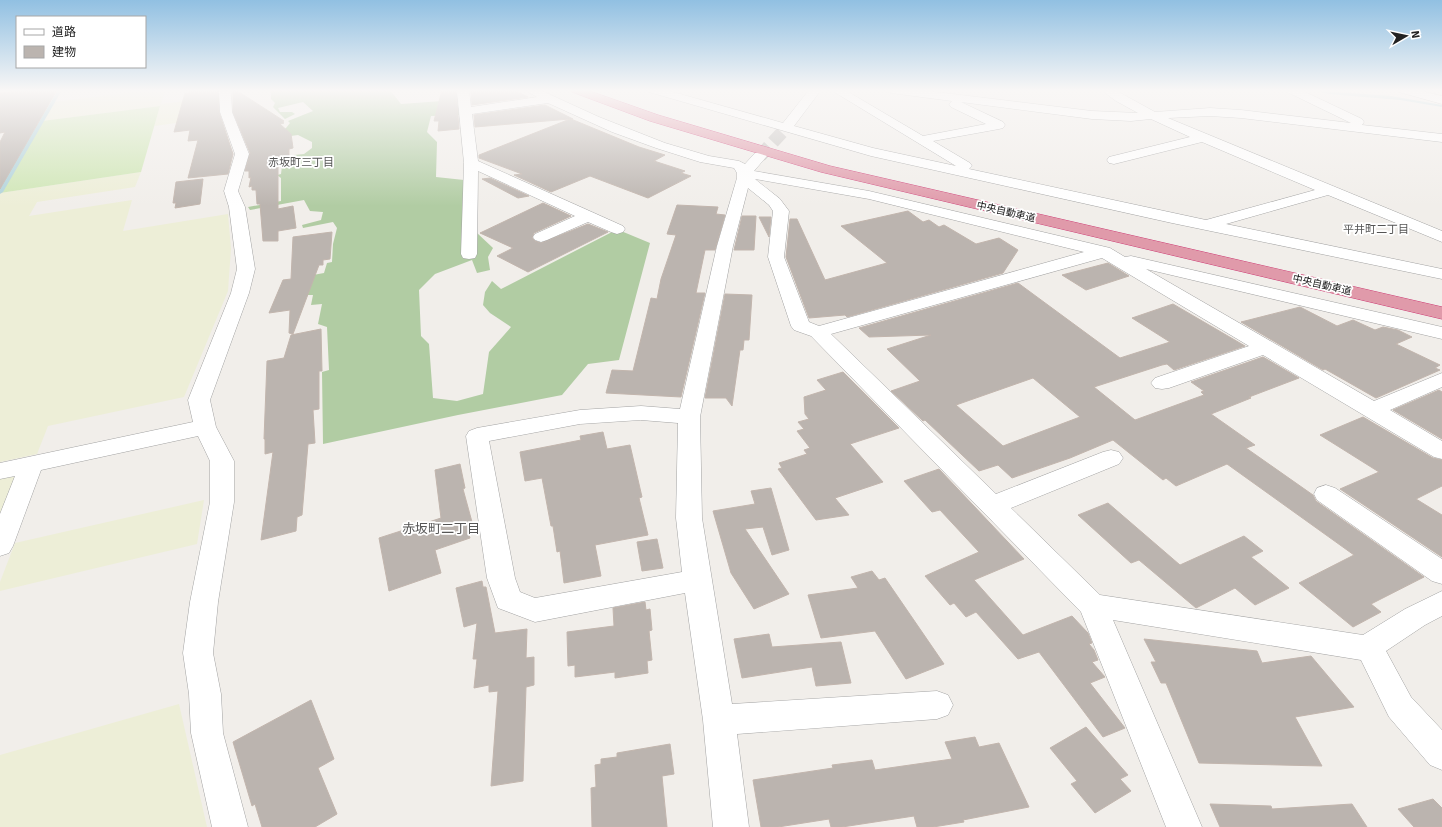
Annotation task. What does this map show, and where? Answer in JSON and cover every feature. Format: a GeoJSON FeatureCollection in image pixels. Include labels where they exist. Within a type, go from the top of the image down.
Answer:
{"type":"FeatureCollection","features":[{"type":"Feature","properties":{"kind":"highway","name":"中央自動車道"},"geometry":{"type":"LineString","coordinates":[[690,129],[826,169],[1442,313]]}},
{"type":"Feature","properties":{"kind":"highway","name":"中央自動車道"},"geometry":{"type":"LineString","coordinates":[[720,129],[902,177],[1442,298]]}},
{"type":"Feature","properties":{"kind":"street"},"geometry":{"type":"LineString","coordinates":[[230,827],[208,733],[205,694],[198,653],[204,602],[222,502],[222,462],[205,427],[199,400],[240,293],[246,270],[237,207],[231,191],[242,154],[232,129]]}},
{"type":"Feature","properties":{"kind":"street"},"geometry":{"type":"LineString","coordinates":[[467,129],[471,164],[470,254]]}},
{"type":"Feature","properties":{"kind":"street"},"geometry":{"type":"LineString","coordinates":[[616,129],[639,138],[706,159],[738,166],[744,175],[775,202],[781,211],[776,257],[801,326],[818,332],[1092,605],[1184,827]]}},
{"type":"Feature","properties":{"kind":"street"},"geometry":{"type":"LineString","coordinates":[[788,129],[871,152],[982,177],[1442,274]]}},
{"type":"Feature","properties":{"kind":"street"},"geometry":{"type":"LineString","coordinates":[[901,129],[982,177]]}},
{"type":"Feature","properties":{"kind":"street"},"geometry":{"type":"LineString","coordinates":[[920,140],[980,129]]}},
{"type":"Feature","properties":{"kind":"street"},"geometry":{"type":"LineString","coordinates":[[1183,129],[1442,237]]}},
{"type":"Feature","properties":{"kind":"street"},"geometry":{"type":"LineString","coordinates":[[1364,129],[1442,138]]}},
{"type":"Feature","properties":{"kind":"street"},"geometry":{"type":"LineString","coordinates":[[1114,160],[1204,138]]}},
{"type":"Feature","properties":{"kind":"street"},"geometry":{"type":"LineString","coordinates":[[731,827],[719,720],[689,518],[689,417],[725,246],[744,175],[760,156]]}},
{"type":"Feature","properties":{"kind":"street"},"geometry":{"type":"LineString","coordinates":[[471,164],[617,229]]}},
{"type":"Feature","properties":{"kind":"street"},"geometry":{"type":"LineString","coordinates":[[744,175],[869,195],[1109,255],[1442,333]]}},
{"type":"Feature","properties":{"kind":"street"},"geometry":{"type":"LineString","coordinates":[[1209,225],[1329,190]]}},
{"type":"Feature","properties":{"kind":"street"},"geometry":{"type":"LineString","coordinates":[[525,230],[547,240],[588,216]]}},
{"type":"Feature","properties":{"kind":"street"},"geometry":{"type":"LineString","coordinates":[[818,332],[1109,255],[1442,451]]}},
{"type":"Feature","properties":{"kind":"street"},"geometry":{"type":"LineString","coordinates":[[1162,383],[1266,347]]}},
{"type":"Feature","properties":{"kind":"street"},"geometry":{"type":"LineString","coordinates":[[1372,410],[1442,378]]}},
{"type":"Feature","properties":{"kind":"street"},"geometry":{"type":"LineString","coordinates":[[689,417],[642,414],[580,417],[477,436],[501,578],[508,600],[535,610],[697,580]]}},
{"type":"Feature","properties":{"kind":"street"},"geometry":{"type":"LineString","coordinates":[[0,471],[205,427]]}},
{"type":"Feature","properties":{"kind":"street"},"geometry":{"type":"LineString","coordinates":[[994,506],[1111,458]]}},
{"type":"Feature","properties":{"kind":"street"},"geometry":{"type":"LineString","coordinates":[[0,546],[32,464]]}},
{"type":"Feature","properties":{"kind":"street"},"geometry":{"type":"LineString","coordinates":[[1326,494],[1442,573]]}},
{"type":"Feature","properties":{"kind":"street"},"geometry":{"type":"LineString","coordinates":[[1370,649],[1373,644],[1415,617],[1442,603]]}},
{"type":"Feature","properties":{"kind":"street"},"geometry":{"type":"LineString","coordinates":[[1092,605],[1370,649]]}},
{"type":"Feature","properties":{"kind":"street"},"geometry":{"type":"LineString","coordinates":[[1370,649],[1400,707],[1442,754]]}},
{"type":"Feature","properties":{"kind":"street"},"geometry":{"type":"LineString","coordinates":[[719,720],[936,705]]}},
{"type":"Feature","properties":{"kind":"green space"},"geometry":{"type":"Polygon","coordinates":[[[38,129],[153,129],[141,172],[0,193],[38,129]]]}},
{"type":"Feature","properties":{"kind":"green space"},"geometry":{"type":"Polygon","coordinates":[[[285,129],[428,129],[427,132],[437,142],[436,177],[464,180],[476,232],[493,248],[488,257],[490,270],[477,273],[472,260],[435,274],[419,290],[421,336],[429,344],[433,398],[457,401],[483,394],[489,352],[511,327],[490,313],[483,305],[485,292],[492,281],[501,289],[614,231],[621,231],[650,243],[619,360],[588,364],[562,395],[458,415],[323,444],[322,372],[329,370],[327,327],[318,324],[322,304],[311,305],[313,295],[301,295],[313,275],[324,273],[327,263],[332,262],[333,244],[337,228],[333,222],[303,228],[302,225],[321,220],[323,212],[310,211],[304,200],[250,210],[248,207],[281,201],[281,178],[277,175],[281,174],[282,166],[290,164],[294,155],[304,154],[312,148],[312,142],[298,135],[276,138],[275,135],[285,129]]]}},
{"type":"Feature","properties":{"kind":"green space"},"geometry":{"type":"Polygon","coordinates":[[[141,172],[135,187],[37,202],[29,216],[132,200],[123,231],[228,214],[231,249],[228,291],[184,397],[48,426],[37,454],[0,462],[0,193],[141,172]]]}},
{"type":"Feature","properties":{"kind":"green space"},"geometry":{"type":"Polygon","coordinates":[[[25,471],[0,532],[0,476],[25,471]]]}},
{"type":"Feature","properties":{"kind":"green space"},"geometry":{"type":"Polygon","coordinates":[[[204,500],[197,544],[0,591],[0,582],[15,543],[204,500]]]}},
{"type":"Feature","properties":{"kind":"green space"},"geometry":{"type":"Polygon","coordinates":[[[179,704],[207,827],[0,827],[0,755],[179,704]]]}},
{"type":"Feature","properties":{"kind":"building"},"geometry":{"type":"Polygon","coordinates":[[[0,129],[35,129],[0,189],[0,142],[5,132],[0,133],[0,129]]]}},
{"type":"Feature","properties":{"kind":"building"},"geometry":{"type":"Polygon","coordinates":[[[175,129],[225,129],[233,154],[228,174],[188,178],[198,140],[188,141],[190,130],[174,132],[175,129]]]}},
{"type":"Feature","properties":{"kind":"building"},"geometry":{"type":"Polygon","coordinates":[[[240,129],[285,129],[291,134],[293,148],[289,149],[289,157],[286,157],[287,164],[278,165],[278,209],[293,206],[296,228],[278,231],[278,241],[263,241],[260,204],[257,204],[256,190],[252,190],[252,186],[249,187],[251,177],[249,178],[249,171],[245,171],[250,153],[240,129]]]}},
{"type":"Feature","properties":{"kind":"building"},"geometry":{"type":"Polygon","coordinates":[[[438,129],[459,129],[459,129],[438,131],[438,129]]]}},
{"type":"Feature","properties":{"kind":"building"},"geometry":{"type":"Polygon","coordinates":[[[546,129],[594,129],[639,147],[665,155],[654,161],[685,171],[681,173],[691,176],[648,198],[590,176],[551,192],[514,175],[522,174],[479,158],[479,155],[546,129]]]}},
{"type":"Feature","properties":{"kind":"building"},"geometry":{"type":"Polygon","coordinates":[[[490,178],[529,196],[518,198],[482,179],[490,178]]]}},
{"type":"Feature","properties":{"kind":"building"},"geometry":{"type":"Polygon","coordinates":[[[203,179],[200,204],[175,208],[176,203],[173,203],[176,182],[203,179]]]}},
{"type":"Feature","properties":{"kind":"building"},"geometry":{"type":"Polygon","coordinates":[[[543,203],[571,216],[534,233],[532,238],[535,241],[541,243],[588,224],[608,232],[528,272],[497,256],[513,248],[480,233],[543,203]]]}},
{"type":"Feature","properties":{"kind":"building"},"geometry":{"type":"Polygon","coordinates":[[[677,205],[718,207],[716,214],[725,215],[715,250],[705,250],[696,293],[705,293],[681,397],[606,393],[612,370],[633,371],[651,298],[657,299],[661,279],[676,235],[667,234],[677,205]]]}},
{"type":"Feature","properties":{"kind":"building"},"geometry":{"type":"Polygon","coordinates":[[[908,211],[923,222],[929,220],[939,227],[944,225],[976,244],[999,238],[1018,250],[1003,273],[847,317],[845,315],[809,318],[786,257],[790,219],[797,219],[825,280],[887,263],[841,226],[908,211]]]}},
{"type":"Feature","properties":{"kind":"building"},"geometry":{"type":"Polygon","coordinates":[[[742,216],[756,216],[754,250],[734,250],[742,216]]]}},
{"type":"Feature","properties":{"kind":"building"},"geometry":{"type":"Polygon","coordinates":[[[759,217],[771,217],[769,237],[759,217]]]}},
{"type":"Feature","properties":{"kind":"building"},"geometry":{"type":"Polygon","coordinates":[[[332,232],[330,259],[323,260],[323,265],[319,265],[293,334],[289,333],[290,310],[269,313],[283,280],[291,279],[293,237],[332,232]]]}},
{"type":"Feature","properties":{"kind":"building"},"geometry":{"type":"Polygon","coordinates":[[[1108,263],[1129,276],[1086,290],[1062,275],[1108,263]]]}},
{"type":"Feature","properties":{"kind":"building"},"geometry":{"type":"Polygon","coordinates":[[[1018,283],[1120,358],[1170,342],[1132,318],[1173,304],[1245,346],[1174,370],[1167,364],[1162,365],[1094,387],[1135,420],[1204,395],[1201,392],[1204,391],[1191,382],[1263,357],[1299,378],[1249,397],[1251,398],[1211,414],[1255,445],[1246,448],[1313,495],[1316,501],[1424,577],[1371,604],[1381,612],[1353,627],[1299,583],[1354,555],[1227,464],[1176,486],[1166,478],[1163,480],[1113,440],[1070,458],[1012,478],[998,465],[979,471],[925,420],[923,421],[891,391],[920,381],[887,349],[931,335],[869,337],[859,328],[1018,283]],[[1033,378],[956,405],[1003,446],[1080,417],[1033,378]]]}},
{"type":"Feature","properties":{"kind":"building"},"geometry":{"type":"Polygon","coordinates":[[[725,294],[752,295],[749,340],[744,340],[743,350],[740,350],[732,406],[726,398],[705,398],[725,294]]]}},
{"type":"Feature","properties":{"kind":"building"},"geometry":{"type":"Polygon","coordinates":[[[1300,307],[1337,326],[1353,320],[1375,330],[1383,327],[1398,330],[1412,337],[1396,344],[1440,365],[1435,368],[1440,370],[1376,398],[1325,369],[1323,370],[1241,322],[1300,307]]]}},
{"type":"Feature","properties":{"kind":"building"},"geometry":{"type":"Polygon","coordinates":[[[321,329],[322,371],[319,371],[319,409],[313,410],[315,443],[308,444],[302,515],[297,517],[296,531],[261,540],[273,452],[265,454],[264,439],[267,361],[284,358],[291,335],[321,329]]]}},
{"type":"Feature","properties":{"kind":"building"},"geometry":{"type":"Polygon","coordinates":[[[843,372],[899,428],[850,444],[883,482],[835,498],[849,515],[816,520],[778,469],[782,468],[779,463],[807,454],[804,450],[810,448],[797,431],[804,429],[798,422],[809,419],[805,414],[804,397],[826,390],[817,380],[843,372]]]}},
{"type":"Feature","properties":{"kind":"building"},"geometry":{"type":"Polygon","coordinates":[[[1439,390],[1442,392],[1442,439],[1393,410],[1439,390]]]}},
{"type":"Feature","properties":{"kind":"building"},"geometry":{"type":"Polygon","coordinates":[[[1363,417],[1433,458],[1442,460],[1442,486],[1416,499],[1442,515],[1442,557],[1340,489],[1379,472],[1320,435],[1363,417]]]}},
{"type":"Feature","properties":{"kind":"building"},"geometry":{"type":"Polygon","coordinates":[[[603,432],[607,449],[630,445],[642,497],[639,498],[648,535],[595,545],[601,576],[564,583],[560,551],[557,552],[553,526],[551,526],[542,478],[525,481],[520,452],[581,440],[580,436],[603,432]]]}},
{"type":"Feature","properties":{"kind":"building"},"geometry":{"type":"Polygon","coordinates":[[[460,464],[465,488],[463,489],[475,533],[469,535],[470,538],[435,550],[441,573],[389,591],[379,538],[441,518],[435,470],[460,464]]]}},
{"type":"Feature","properties":{"kind":"building"},"geometry":{"type":"Polygon","coordinates":[[[939,469],[1024,559],[974,580],[1023,635],[1072,616],[1088,633],[1092,643],[1089,644],[1094,650],[1098,660],[1092,662],[1105,677],[1090,683],[1125,728],[1103,737],[1039,652],[1018,659],[976,612],[966,617],[954,603],[950,605],[925,576],[979,552],[940,510],[932,512],[904,481],[939,469]]]}},
{"type":"Feature","properties":{"kind":"building"},"geometry":{"type":"Polygon","coordinates":[[[771,488],[789,550],[772,555],[763,527],[745,529],[789,594],[754,609],[731,573],[713,511],[755,504],[751,491],[771,488]]]}},
{"type":"Feature","properties":{"kind":"building"},"geometry":{"type":"Polygon","coordinates":[[[1108,503],[1180,565],[1244,536],[1263,551],[1251,557],[1289,588],[1255,605],[1235,588],[1196,608],[1139,560],[1131,563],[1078,515],[1108,503]]]}},
{"type":"Feature","properties":{"kind":"building"},"geometry":{"type":"Polygon","coordinates":[[[657,539],[663,568],[642,571],[637,542],[657,539]]]}},
{"type":"Feature","properties":{"kind":"building"},"geometry":{"type":"Polygon","coordinates":[[[872,571],[879,580],[885,578],[944,664],[906,679],[875,631],[821,638],[808,595],[858,588],[851,577],[872,571]]]}},
{"type":"Feature","properties":{"kind":"building"},"geometry":{"type":"Polygon","coordinates":[[[482,581],[483,587],[486,587],[495,633],[527,629],[526,658],[534,657],[534,685],[526,687],[523,781],[491,786],[498,691],[489,692],[489,685],[474,688],[477,659],[473,659],[477,623],[464,627],[456,588],[482,581]]]}},
{"type":"Feature","properties":{"kind":"building"},"geometry":{"type":"Polygon","coordinates":[[[645,602],[646,610],[650,609],[652,630],[649,631],[652,660],[647,661],[648,673],[615,678],[615,672],[575,677],[575,665],[568,666],[567,632],[614,626],[613,608],[645,602]]]}},
{"type":"Feature","properties":{"kind":"building"},"geometry":{"type":"Polygon","coordinates":[[[769,634],[772,647],[841,642],[851,683],[816,686],[812,667],[742,678],[734,639],[769,634]]]}},
{"type":"Feature","properties":{"kind":"building"},"geometry":{"type":"Polygon","coordinates":[[[1144,639],[1257,651],[1262,663],[1311,656],[1354,707],[1295,717],[1322,766],[1199,763],[1166,683],[1161,683],[1151,662],[1156,662],[1144,639]]]}},
{"type":"Feature","properties":{"kind":"building"},"geometry":{"type":"Polygon","coordinates":[[[311,700],[334,759],[318,768],[337,814],[315,827],[262,827],[255,804],[252,806],[233,742],[311,700]]]}},
{"type":"Feature","properties":{"kind":"building"},"geometry":{"type":"Polygon","coordinates":[[[1086,727],[1128,775],[1120,779],[1131,791],[1095,813],[1071,784],[1077,781],[1050,748],[1086,727]]]}},
{"type":"Feature","properties":{"kind":"building"},"geometry":{"type":"Polygon","coordinates":[[[975,737],[979,747],[999,743],[1029,807],[963,820],[964,822],[933,827],[917,827],[914,816],[842,827],[831,827],[829,819],[778,827],[761,827],[753,780],[833,768],[832,765],[872,760],[875,770],[952,759],[945,742],[975,737]]]}},
{"type":"Feature","properties":{"kind":"building"},"geometry":{"type":"Polygon","coordinates":[[[670,744],[674,774],[662,776],[667,827],[592,827],[591,788],[596,787],[595,765],[601,764],[601,759],[617,757],[617,753],[670,744]]]}},
{"type":"Feature","properties":{"kind":"building"},"geometry":{"type":"Polygon","coordinates":[[[1433,799],[1442,808],[1442,827],[1414,827],[1398,809],[1433,799]]]}},
{"type":"Feature","properties":{"kind":"building"},"geometry":{"type":"Polygon","coordinates":[[[1210,804],[1271,806],[1272,809],[1352,804],[1367,827],[1220,827],[1210,804]]]}},
{"type":"Feature","properties":{"kind":"waterway"},"geometry":{"type":"LineString","coordinates":[[0,192],[37,129]]}},
{"type":"Feature","properties":{"kind":"tunnel"},"geometry":{"type":"LineString","coordinates":[[760,156],[785,129]]}},
{"type":"Feature","properties":{"kind":"district","name":"赤坂町三丁目"},"geometry":{"type":"Point","coordinates":[301,162]}},
{"type":"Feature","properties":{"kind":"district","name":"平井町二丁目"},"geometry":{"type":"Point","coordinates":[1376,229]}},
{"type":"Feature","properties":{"kind":"district","name":"赤坂町二丁目"},"geometry":{"type":"Point","coordinates":[441,529]}}]}
